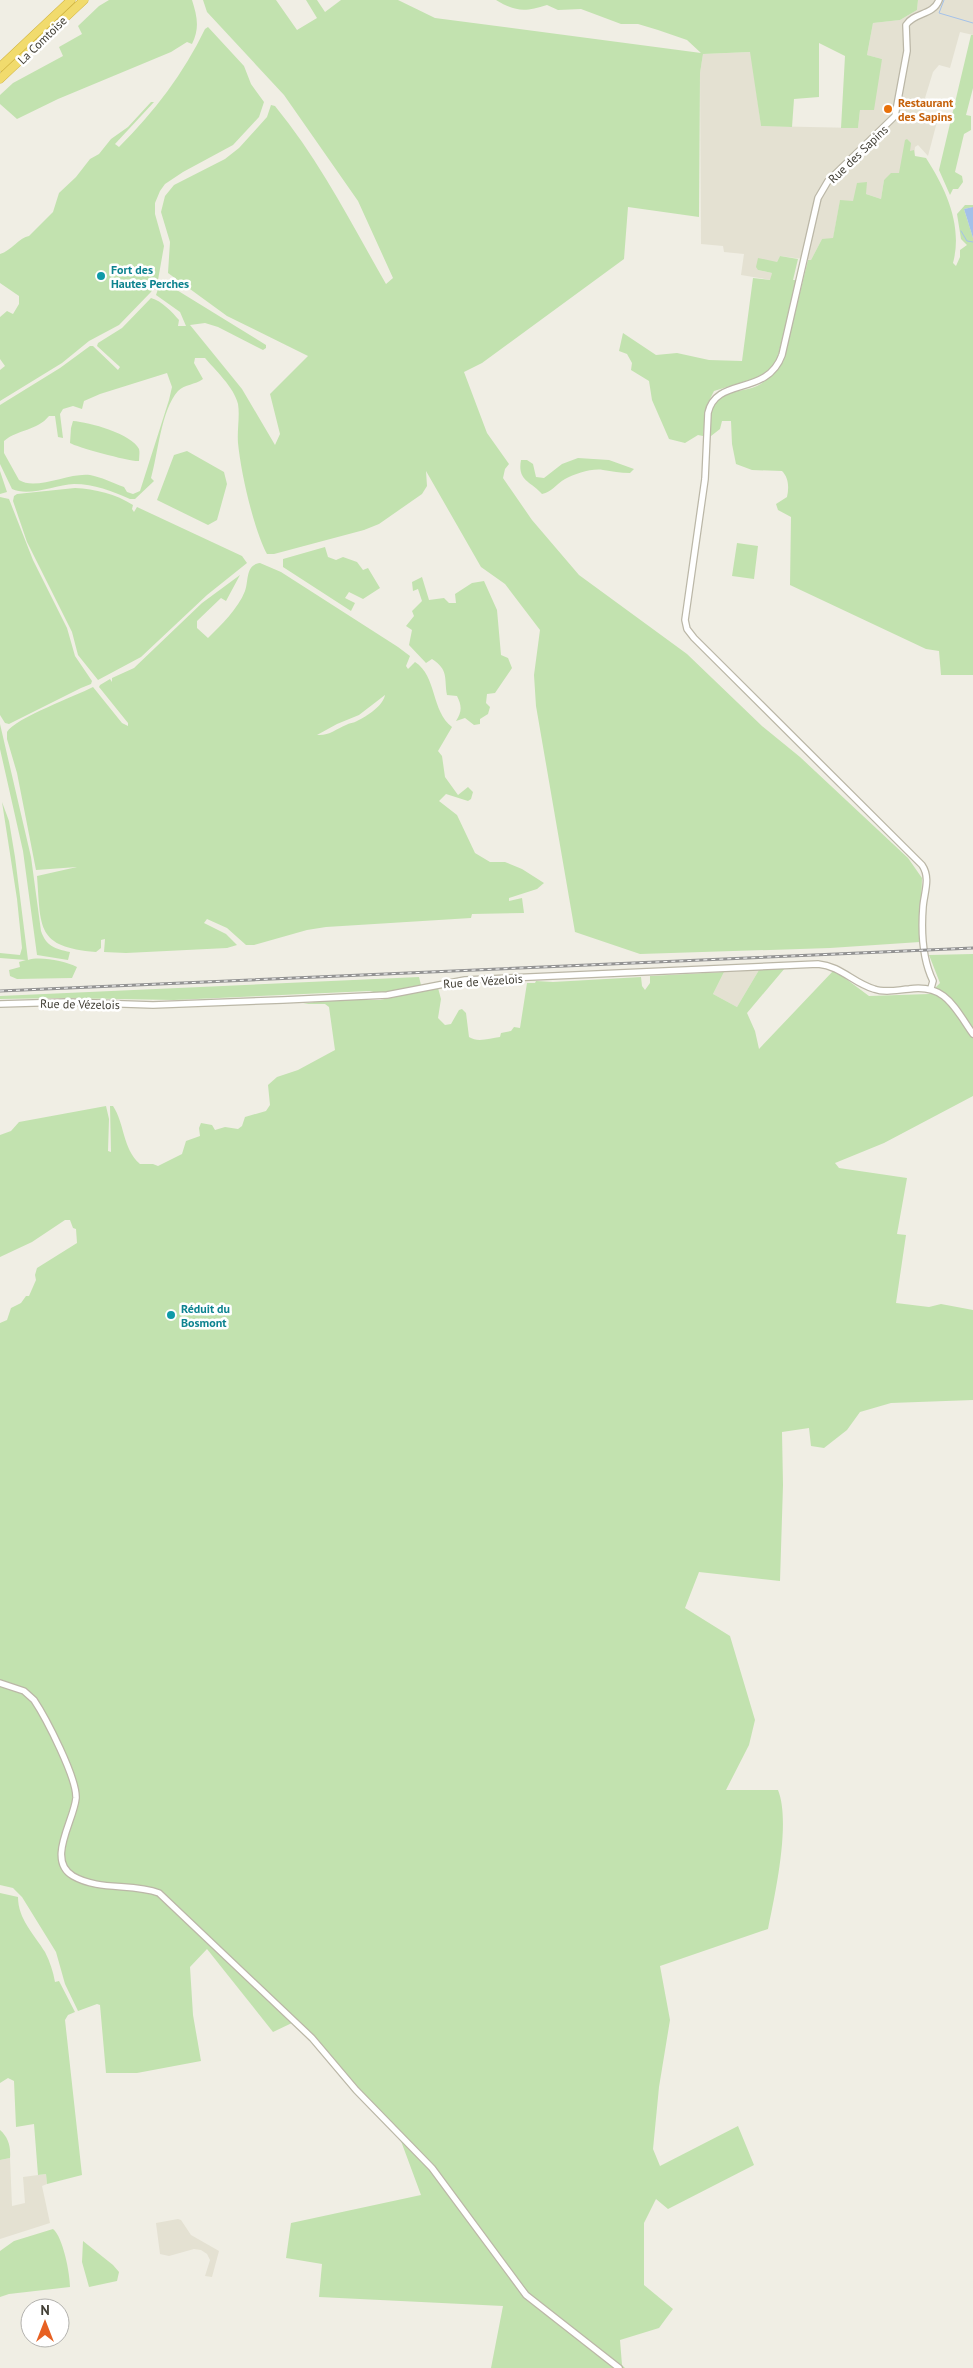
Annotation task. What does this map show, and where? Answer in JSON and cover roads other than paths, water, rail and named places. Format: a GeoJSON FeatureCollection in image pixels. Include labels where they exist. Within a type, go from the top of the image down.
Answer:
{"type":"FeatureCollection","features":[{"type":"Feature","properties":{"kind":"highway","name":"La Comtoise"},"geometry":{"type":"LineString","coordinates":[[0,67],[70,0]]}},
{"type":"Feature","properties":{"kind":"highway","name":"La Comtoise"},"geometry":{"type":"LineString","coordinates":[[0,80],[84,0]]}},
{"type":"Feature","properties":{"kind":"street","name":"Rue des Sapins"},"geometry":{"type":"LineString","coordinates":[[931,988],[933,981],[924,956],[923,911],[927,881],[922,865],[694,638],[687,629],[685,620],[705,479],[709,406],[716,396],[755,383],[775,370],[782,355],[818,198],[822,189],[895,116],[907,51],[906,25],[913,18],[934,9],[939,0]]}},
{"type":"Feature","properties":{"kind":"street","name":"Rue de Vézelois"},"geometry":{"type":"LineString","coordinates":[[0,1004],[67,1002],[153,1005],[387,995],[465,980],[803,964],[832,966],[876,990],[931,988]]}},
{"type":"Feature","properties":{"kind":"street"},"geometry":{"type":"LineString","coordinates":[[931,988],[944,996],[973,1034]]}},
{"type":"Feature","properties":{"kind":"street"},"geometry":{"type":"LineString","coordinates":[[0,1683],[24,1691],[34,1700],[73,1781],[76,1800],[62,1848],[64,1868],[73,1876],[92,1882],[142,1888],[159,1893],[312,2038],[361,2096],[432,2168],[526,2295],[619,2368]]}},
{"type":"Feature","properties":{"kind":"water"},"geometry":{"type":"Polygon","coordinates":[[[973,207],[973,238],[964,209],[973,207]]]}},
{"type":"Feature","properties":{"kind":"waterway"},"geometry":{"type":"LineString","coordinates":[[944,0],[939,13],[973,23]]}},
{"type":"Feature","properties":{"kind":"waterway"},"geometry":{"type":"LineString","coordinates":[[961,231],[967,241],[973,242]]}},
{"type":"Feature","properties":{"kind":"railway"},"geometry":{"type":"LineString","coordinates":[[0,991],[973,948]]}},
{"type":"Feature","properties":{"kind":"place","name":"Restaurant des Sapins"},"geometry":{"type":"Point","coordinates":[888,109]}},
{"type":"Feature","properties":{"kind":"place","name":"Fort des Hautes Perches"},"geometry":{"type":"Point","coordinates":[101,276]}},
{"type":"Feature","properties":{"kind":"place","name":"Réduit du Bosmont"},"geometry":{"type":"Point","coordinates":[171,1315]}}]}
